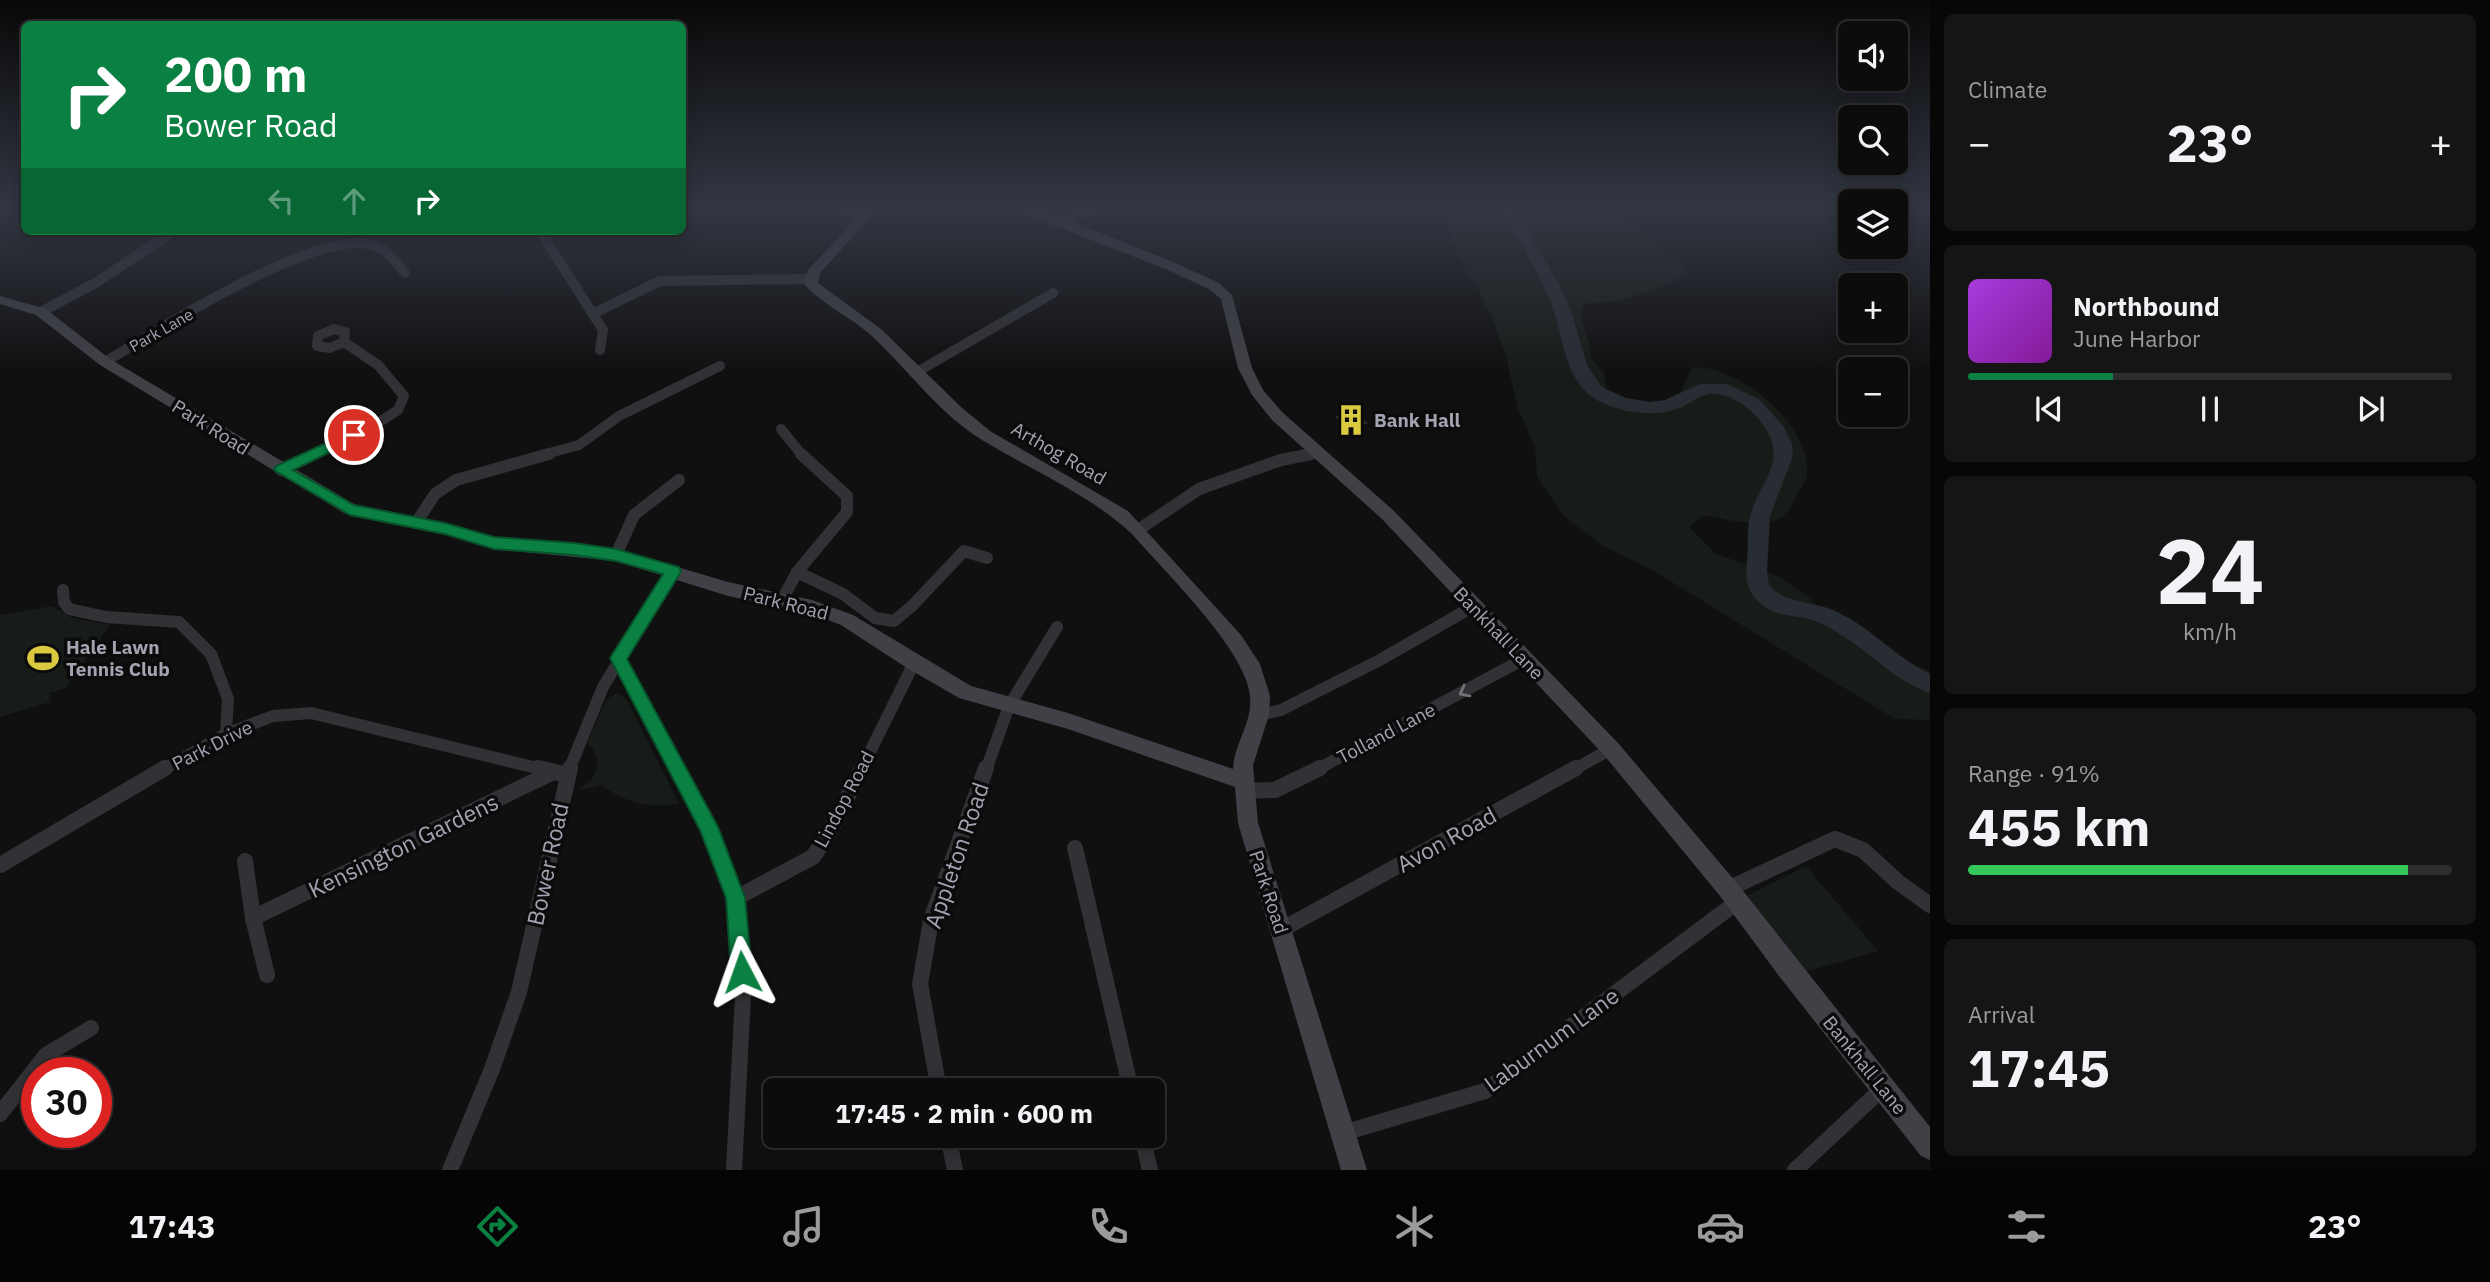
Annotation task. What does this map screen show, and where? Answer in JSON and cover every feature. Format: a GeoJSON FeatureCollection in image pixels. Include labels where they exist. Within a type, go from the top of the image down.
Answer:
{"type":"FeatureCollection","features":[{"type":"Feature","properties":{"kind":"street"},"geometry":{"type":"LineString","coordinates":[[41,312],[97,282],[126,263]]}},
{"type":"Feature","properties":{"kind":"street","name":"Park Lane"},"geometry":{"type":"LineString","coordinates":[[105,362],[226,292],[289,263]]}},
{"type":"Feature","properties":{"kind":"street","name":"Park Lane"},"geometry":{"type":"LineString","coordinates":[[395,263],[404,273]]}},
{"type":"Feature","properties":{"kind":"street"},"geometry":{"type":"LineString","coordinates":[[560,263],[603,330],[600,350]]}},
{"type":"Feature","properties":{"kind":"street"},"geometry":{"type":"LineString","coordinates":[[592,314],[660,281],[811,279],[823,263]]}},
{"type":"Feature","properties":{"kind":"street","name":"Bankhall Lane"},"geometry":{"type":"LineString","coordinates":[[1158,263],[1214,286],[1227,298],[1245,368],[1257,391],[1277,416],[1388,516],[1611,749],[1733,896],[1930,1147]]}},
{"type":"Feature","properties":{"kind":"street","name":"Arthog Road"},"geometry":{"type":"LineString","coordinates":[[811,279],[812,285],[876,332],[956,411],[985,435],[1085,491],[1138,530],[1245,652],[1256,677],[1259,715],[1246,748],[1243,786]]}},
{"type":"Feature","properties":{"kind":"street"},"geometry":{"type":"LineString","coordinates":[[917,372],[1053,293]]}},
{"type":"Feature","properties":{"kind":"street","name":"Park Road"},"geometry":{"type":"LineString","coordinates":[[0,300],[41,312],[105,362],[350,509],[494,543],[616,555],[728,589],[782,600],[847,620],[914,663],[966,692],[1068,721],[1243,786],[1255,849],[1354,1170]]}},
{"type":"Feature","properties":{"kind":"street"},"geometry":{"type":"LineString","coordinates":[[281,470],[378,423],[398,410],[404,396],[395,381],[364,352],[344,342]]}},
{"type":"Feature","properties":{"kind":"street"},"geometry":{"type":"LineString","coordinates":[[416,523],[435,494],[456,480],[579,444],[619,416],[720,366]]}},
{"type":"Feature","properties":{"kind":"street"},"geometry":{"type":"LineString","coordinates":[[781,429],[805,459],[847,496],[847,512],[797,572],[782,600]]}},
{"type":"Feature","properties":{"kind":"street"},"geometry":{"type":"LineString","coordinates":[[1138,530],[1199,489],[1281,460],[1319,452]]}},
{"type":"Feature","properties":{"kind":"street"},"geometry":{"type":"LineString","coordinates":[[616,555],[634,515],[679,480]]}},
{"type":"Feature","properties":{"kind":"street"},"geometry":{"type":"LineString","coordinates":[[797,572],[843,594],[875,618],[894,621],[912,606],[964,551],[987,558]]}},
{"type":"Feature","properties":{"kind":"street","name":"Bower Road"},"geometry":{"type":"LineString","coordinates":[[450,1170],[496,1057],[526,967],[560,774],[618,658],[673,571]]}},
{"type":"Feature","properties":{"kind":"street"},"geometry":{"type":"LineString","coordinates":[[63,590],[64,602],[69,609],[106,617],[178,622],[211,654],[228,699],[226,734]]}},
{"type":"Feature","properties":{"kind":"street"},"geometry":{"type":"LineString","coordinates":[[1259,715],[1281,710],[1378,661],[1474,606]]}},
{"type":"Feature","properties":{"kind":"street","name":"Appleton Road"},"geometry":{"type":"LineString","coordinates":[[937,1078],[920,984],[931,920],[1009,706],[1057,627]]}},
{"type":"Feature","properties":{"kind":"street"},"geometry":{"type":"LineString","coordinates":[[618,658],[708,827],[736,898],[743,996],[734,1170]]}},
{"type":"Feature","properties":{"kind":"street","name":"Tolland Lane"},"geometry":{"type":"LineString","coordinates":[[1243,786],[1264,793],[1275,790],[1524,659]]}},
{"type":"Feature","properties":{"kind":"street","name":"Lindop Road"},"geometry":{"type":"LineString","coordinates":[[736,898],[813,857],[829,833],[914,663]]}},
{"type":"Feature","properties":{"kind":"street","name":"Park Drive"},"geometry":{"type":"LineString","coordinates":[[0,865],[80,816],[226,734],[273,716],[311,713],[560,774]]}},
{"type":"Feature","properties":{"kind":"street","name":"Avon Road"},"geometry":{"type":"LineString","coordinates":[[1281,930],[1611,749]]}},
{"type":"Feature","properties":{"kind":"street","name":"Kensington Gardens"},"geometry":{"type":"LineString","coordinates":[[253,918],[560,774]]}},
{"type":"Feature","properties":{"kind":"street"},"geometry":{"type":"LineString","coordinates":[[1733,896],[1835,839],[1852,842],[1871,854],[1897,882],[1930,905]]}},
{"type":"Feature","properties":{"kind":"street"},"geometry":{"type":"LineString","coordinates":[[1075,848],[1128,1078]]}},
{"type":"Feature","properties":{"kind":"street"},"geometry":{"type":"LineString","coordinates":[[245,861],[253,918],[267,975]]}},
{"type":"Feature","properties":{"kind":"street","name":"Laburnum Lane"},"geometry":{"type":"LineString","coordinates":[[1343,1133],[1485,1091],[1733,896]]}},
{"type":"Feature","properties":{"kind":"street"},"geometry":{"type":"LineString","coordinates":[[0,1114],[46,1055],[91,1028]]}},
{"type":"Feature","properties":{"kind":"street"},"geometry":{"type":"LineString","coordinates":[[1795,1170],[1883,1088]]}},
{"type":"Feature","properties":{"kind":"street"},"geometry":{"type":"LineString","coordinates":[[950,1148],[955,1170]]}},
{"type":"Feature","properties":{"kind":"street"},"geometry":{"type":"LineString","coordinates":[[1145,1148],[1150,1170]]}},
{"type":"Feature","properties":{"kind":"shaded area"},"geometry":{"type":"Polygon","coordinates":[[[1462,263],[1681,263],[1690,273],[1652,290],[1625,299],[1584,303],[1581,319],[1592,359],[1604,372],[1606,387],[1598,392],[1636,404],[1675,403],[1693,367],[1711,369],[1731,376],[1769,402],[1798,437],[1806,456],[1807,475],[1791,506],[1777,520],[1765,523],[1747,523],[1704,515],[1689,527],[1716,554],[1778,576],[1806,595],[1841,630],[1930,672],[1930,720],[1895,719],[1654,571],[1603,546],[1564,516],[1537,477],[1535,447],[1517,406],[1506,356],[1491,315],[1474,281],[1468,277],[1462,263]]]}},
{"type":"Feature","properties":{"kind":"shaded area","name":"Hale Lawn Tennis Club"},"geometry":{"type":"Polygon","coordinates":[[[52,606],[72,618],[110,625],[66,688],[49,693],[50,702],[0,717],[0,615],[52,606]]]}},
{"type":"Feature","properties":{"kind":"shaded area"},"geometry":{"type":"Polygon","coordinates":[[[617,693],[627,700],[679,804],[638,803],[620,797],[601,785],[576,791],[594,776],[596,756],[587,744],[606,700],[617,693]]]}},
{"type":"Feature","properties":{"kind":"shaded area"},"geometry":{"type":"Polygon","coordinates":[[[1806,866],[1878,951],[1804,972],[1746,896],[1806,866]]]}},
{"type":"Feature","properties":{"kind":"building","name":"Bank Hall"},"geometry":{"type":"Polygon","coordinates":[[[1358,413],[1366,423],[1344,427],[1337,417],[1358,413]]]}},
{"type":"Feature","properties":{"kind":"waterway"},"geometry":{"type":"LineString","coordinates":[[1539,263],[1564,314],[1578,365],[1588,384],[1596,391],[1620,402],[1659,408],[1700,390],[1718,388],[1745,398],[1766,416],[1783,444],[1784,456],[1782,467],[1760,516],[1756,576],[1758,585],[1768,598],[1779,605],[1810,611],[1838,622],[1917,678],[1930,684]]}},
{"type":"Feature","properties":{"kind":"place","name":"Bank Hall"},"geometry":{"type":"Point","coordinates":[1351,420]}},
{"type":"Feature","properties":{"kind":"place","name":"Hale Lawn Tennis Club"},"geometry":{"type":"Point","coordinates":[43,658]}},
{"type":"Feature","properties":{"kind":"route"},"geometry":{"type":"LineString","coordinates":[[354,435],[281,470],[350,509],[445,529],[494,543],[616,555],[673,571],[618,658],[708,827],[736,898],[742,972]]}}]}
